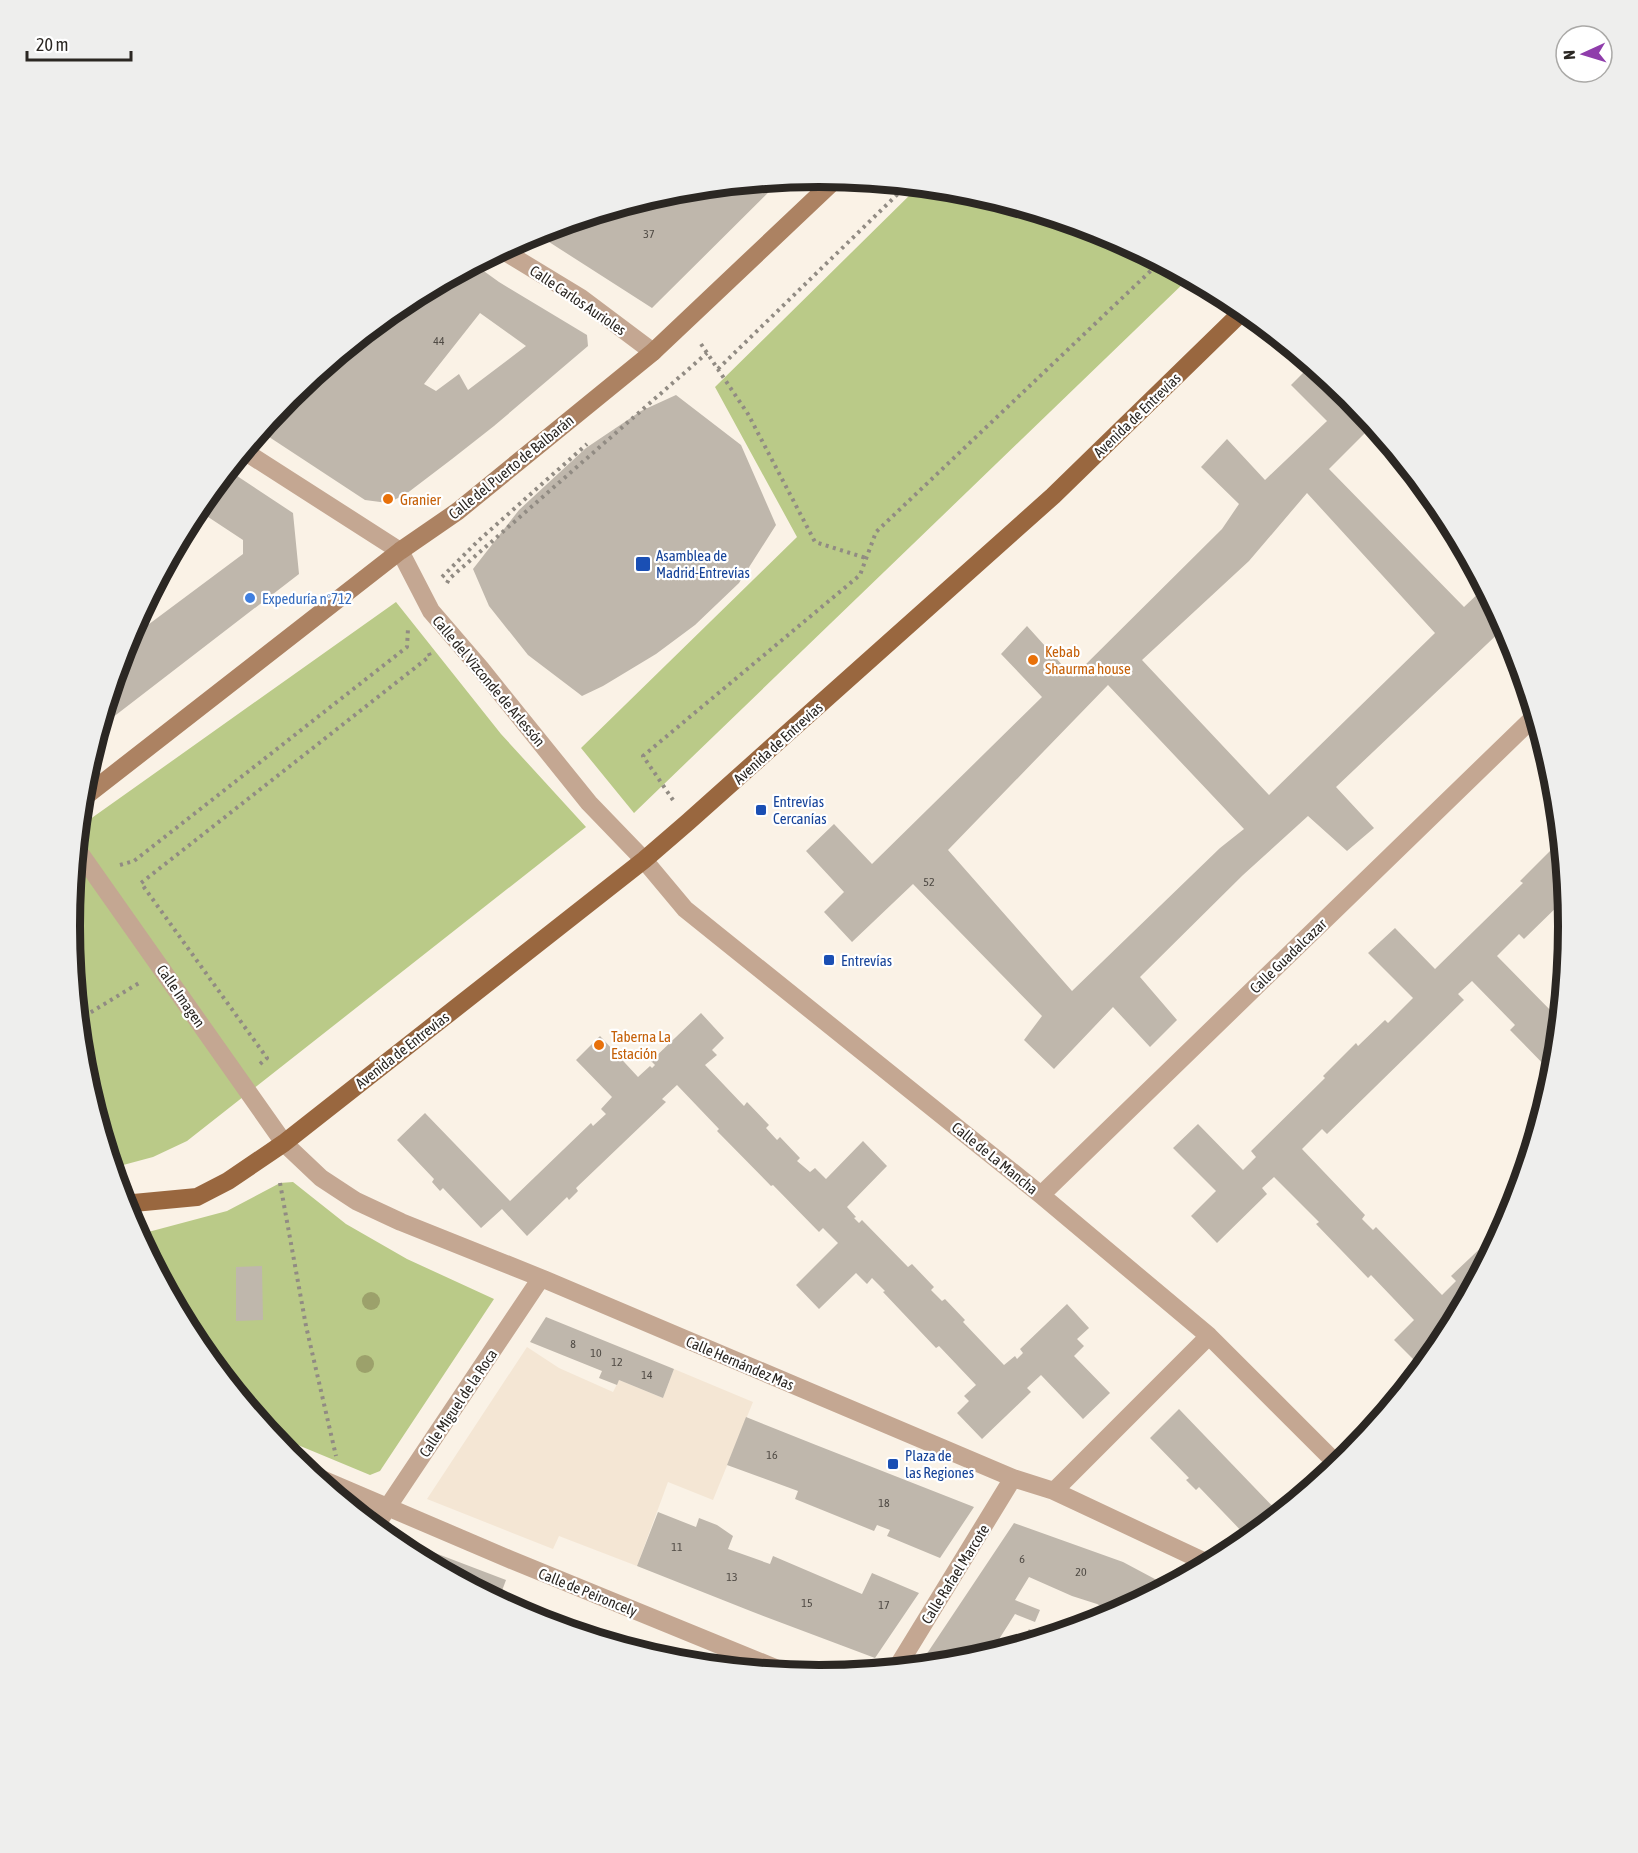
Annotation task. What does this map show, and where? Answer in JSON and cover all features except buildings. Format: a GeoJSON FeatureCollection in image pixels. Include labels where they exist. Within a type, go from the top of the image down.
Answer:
{"type":"FeatureCollection","features":[{"type":"Feature","properties":{"kind":"main road","name":"Avenida de Entrevías"},"geometry":{"type":"LineString","coordinates":[[134,1203],[197,1197],[228,1181],[284,1143],[644,860],[1053,496],[1237,317]]}},
{"type":"Feature","properties":{"kind":"street","name":"Calle del Puerto de Balbarán"},"geometry":{"type":"LineString","coordinates":[[93,791],[400,551],[458,511],[653,352],[827,187]]}},
{"type":"Feature","properties":{"kind":"street","name":"Calle Carlos Aurioles"},"geometry":{"type":"LineString","coordinates":[[510,255],[581,298],[653,352]]}},
{"type":"Feature","properties":{"kind":"street"},"geometry":{"type":"LineString","coordinates":[[250,455],[400,551]]}},
{"type":"Feature","properties":{"kind":"street","name":"Calle del Vizconde de Arlessón"},"geometry":{"type":"LineString","coordinates":[[400,551],[431,611],[589,803],[644,860]]}},
{"type":"Feature","properties":{"kind":"street","name":"Calle Guadalcazar"},"geometry":{"type":"LineString","coordinates":[[1041,1195],[1529,722]]}},
{"type":"Feature","properties":{"kind":"street","name":"Calle Imagen"},"geometry":{"type":"LineString","coordinates":[[83,857],[284,1143]]}},
{"type":"Feature","properties":{"kind":"street","name":"Calle de La Mancha"},"geometry":{"type":"LineString","coordinates":[[644,860],[685,909],[1041,1195],[1209,1336],[1332,1459]]}},
{"type":"Feature","properties":{"kind":"street","name":"Calle Hernández Mas"},"geometry":{"type":"LineString","coordinates":[[284,1143],[321,1178],[356,1201],[401,1222],[541,1278],[1013,1478],[1054,1491],[1200,1560]]}},
{"type":"Feature","properties":{"kind":"street","name":"Calle Miguel de la Roca"},"geometry":{"type":"LineString","coordinates":[[379,1521],[541,1278]]}},
{"type":"Feature","properties":{"kind":"street"},"geometry":{"type":"LineString","coordinates":[[1054,1491],[1209,1336]]}},
{"type":"Feature","properties":{"kind":"street","name":"Calle Rafael Marcote"},"geometry":{"type":"LineString","coordinates":[[901,1661],[1013,1478]]}},
{"type":"Feature","properties":{"kind":"street","name":"Calle de Peironcely"},"geometry":{"type":"LineString","coordinates":[[334,1485],[764,1663]]}},
{"type":"Feature","properties":{"kind":"path"},"geometry":{"type":"LineString","coordinates":[[718,369],[900,192]]}},
{"type":"Feature","properties":{"kind":"path"},"geometry":{"type":"LineString","coordinates":[[688,822],[643,756],[860,575],[876,532],[1154,267]]}},
{"type":"Feature","properties":{"kind":"path"},"geometry":{"type":"LineString","coordinates":[[698,339],[748,414],[815,542],[866,558]]}},
{"type":"Feature","properties":{"kind":"path"},"geometry":{"type":"LineString","coordinates":[[694,353],[703,345]]}},
{"type":"Feature","properties":{"kind":"path"},"geometry":{"type":"LineString","coordinates":[[81,887],[95,873],[134,861],[407,647],[408,629],[431,611],[449,579],[707,353]]}},
{"type":"Feature","properties":{"kind":"path"},"geometry":{"type":"LineString","coordinates":[[440,579],[479,540],[595,437]]}},
{"type":"Feature","properties":{"kind":"path"},"geometry":{"type":"LineString","coordinates":[[255,1068],[267,1058],[141,883],[429,656],[426,647]]}},
{"type":"Feature","properties":{"kind":"path"},"geometry":{"type":"LineString","coordinates":[[85,1016],[141,982]]}},
{"type":"Feature","properties":{"kind":"path"},"geometry":{"type":"LineString","coordinates":[[280,1183],[306,1326],[344,1489]]}},
{"type":"Feature","properties":{"kind":"shaded area"},"geometry":{"type":"Polygon","coordinates":[[[527,1347],[559,1368],[613,1392],[619,1380],[663,1398],[674,1369],[753,1402],[713,1500],[668,1482],[637,1566],[559,1536],[553,1549],[427,1499],[527,1347]]]}},
{"type":"Feature","properties":{"kind":"green space"},"geometry":{"type":"Polygon","coordinates":[[[912,193],[963,201],[1057,226],[1102,243],[1184,283],[634,813],[581,748],[797,537],[715,387],[912,193]]]}},
{"type":"Feature","properties":{"kind":"green space"},"geometry":{"type":"Polygon","coordinates":[[[396,602],[501,734],[586,827],[187,1141],[153,1157],[120,1166],[94,1071],[81,975],[81,878],[88,821],[396,602]]]}},
{"type":"Feature","properties":{"kind":"green space"},"geometry":{"type":"Polygon","coordinates":[[[293,1182],[346,1224],[407,1259],[494,1299],[380,1471],[370,1475],[289,1441],[263,1414],[232,1377],[204,1337],[179,1296],[146,1232],[227,1211],[280,1183],[293,1182]]]}},
{"type":"Feature","properties":{"kind":"place","name":"Granier"},"geometry":{"type":"Point","coordinates":[388,499]}},
{"type":"Feature","properties":{"kind":"place","name":"Asamblea de Madrid-Entrevías"},"geometry":{"type":"Point","coordinates":[643,564]}},
{"type":"Feature","properties":{"kind":"place","name":"Expeduría nº712"},"geometry":{"type":"Point","coordinates":[250,598]}},
{"type":"Feature","properties":{"kind":"place","name":"Kebab Shaurma house"},"geometry":{"type":"Point","coordinates":[1033,660]}},
{"type":"Feature","properties":{"kind":"place","name":"Entrevías Cercanías"},"geometry":{"type":"Point","coordinates":[761,810]}},
{"type":"Feature","properties":{"kind":"place","name":"Entrevías"},"geometry":{"type":"Point","coordinates":[829,960]}},
{"type":"Feature","properties":{"kind":"place","name":"Taberna La Estación"},"geometry":{"type":"Point","coordinates":[599,1045]}},
{"type":"Feature","properties":{"kind":"place","name":"Plaza de las Regiones"},"geometry":{"type":"Point","coordinates":[893,1464]}}]}
